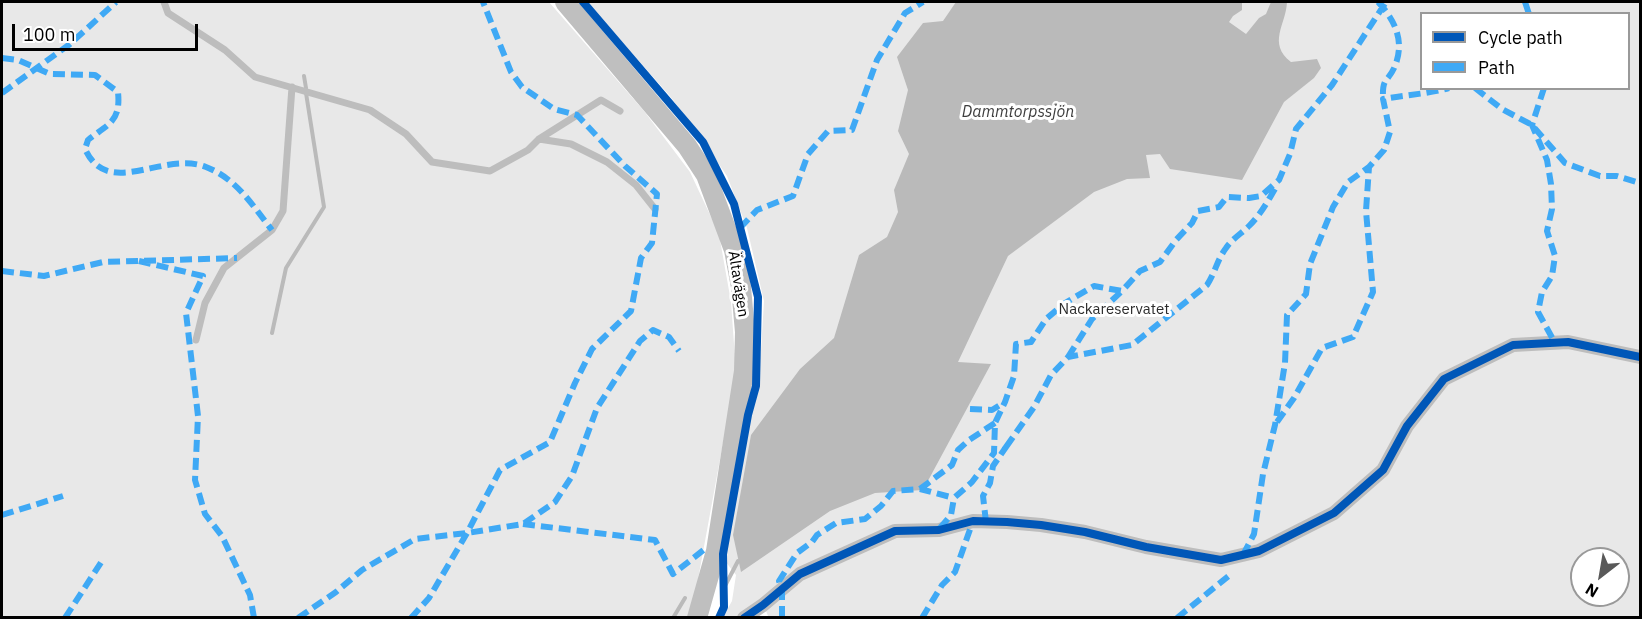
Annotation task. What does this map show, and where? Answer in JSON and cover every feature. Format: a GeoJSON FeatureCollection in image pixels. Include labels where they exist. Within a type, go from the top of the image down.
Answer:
{"type":"FeatureCollection","features":[{"type":"Feature","properties":{"kind":"main road","name":"Ältavägen"},"geometry":{"type":"LineString","coordinates":[[565,2],[687,146],[706,175],[734,250],[741,287],[745,332],[744,371],[716,551],[697,618]]}},
{"type":"Feature","properties":{"kind":"street"},"geometry":{"type":"LineString","coordinates":[[744,618],[800,574],[896,531],[939,530],[973,521],[1007,522],[1085,532],[1146,547],[1221,560],[1259,550],[1334,513],[1383,470],[1407,426],[1444,379],[1513,345],[1568,342],[1641,357]]}},
{"type":"Feature","properties":{"kind":"lane"},"geometry":{"type":"LineString","coordinates":[[164,2],[168,13],[225,50],[255,77],[370,110],[406,134],[432,162],[490,171],[528,150],[539,140],[601,100],[620,111]]}},
{"type":"Feature","properties":{"kind":"lane"},"geometry":{"type":"LineString","coordinates":[[196,340],[205,303],[224,268],[272,230],[283,211],[292,87]]}},
{"type":"Feature","properties":{"kind":"lane"},"geometry":{"type":"LineString","coordinates":[[539,140],[572,144],[606,162],[636,184],[655,209]]}},
{"type":"Feature","properties":{"kind":"green space"},"geometry":{"type":"Polygon","coordinates":[[[2,2],[549,2],[644,111],[690,172],[719,234],[731,302],[736,372],[692,612],[688,617],[2,617],[2,2]]]}},
{"type":"Feature","properties":{"kind":"green space","name":"Nackareservatet"},"geometry":{"type":"Polygon","coordinates":[[[587,2],[1640,2],[1640,617],[766,618],[768,616],[766,611],[753,617],[723,617],[732,601],[736,575],[725,561],[761,351],[764,301],[747,228],[727,176],[669,95],[587,2]]]}},
{"type":"Feature","properties":{"kind":"water","name":"Dammtorpssjön"},"geometry":{"type":"Polygon","coordinates":[[[956,2],[1242,2],[1242,10],[1229,22],[1246,34],[1259,18],[1266,14],[1271,2],[1287,2],[1280,34],[1280,48],[1291,62],[1317,59],[1321,68],[1314,78],[1284,102],[1242,180],[1170,169],[1160,154],[1146,155],[1150,178],[1127,179],[1094,192],[1008,256],[958,362],[991,364],[923,490],[875,493],[830,511],[741,572],[733,535],[751,435],[800,369],[834,338],[859,255],[887,237],[898,212],[894,190],[909,154],[898,131],[908,90],[897,57],[923,23],[943,21],[956,2]]]}},
{"type":"Feature","properties":{"kind":"waterway"},"geometry":{"type":"LineString","coordinates":[[304,76],[306,88]]}},
{"type":"Feature","properties":{"kind":"waterway"},"geometry":{"type":"LineString","coordinates":[[272,333],[286,268],[324,207],[306,93]]}},
{"type":"Feature","properties":{"kind":"waterway"},"geometry":{"type":"LineString","coordinates":[[726,584],[738,561]]}},
{"type":"Feature","properties":{"kind":"waterway"},"geometry":{"type":"LineString","coordinates":[[673,618],[685,598]]}},
{"type":"Feature","properties":{"kind":"marked path"},"geometry":{"type":"LineString","coordinates":[[2,93],[70,44],[116,2]]}},
{"type":"Feature","properties":{"kind":"marked path"},"geometry":{"type":"LineString","coordinates":[[411,618],[429,598],[500,470],[550,442],[592,349],[631,311],[641,258],[652,243],[657,194],[625,166],[577,115],[554,109],[522,87],[511,72],[483,2]]}},
{"type":"Feature","properties":{"kind":"marked path"},"geometry":{"type":"LineString","coordinates":[[740,228],[757,210],[793,196],[808,154],[828,131],[852,130],[877,60],[905,13],[923,2]]}},
{"type":"Feature","properties":{"kind":"marked path"},"geometry":{"type":"LineString","coordinates":[[1378,2],[1397,31],[1399,48],[1395,66],[1385,83],[1383,99]]}},
{"type":"Feature","properties":{"kind":"marked path"},"geometry":{"type":"LineString","coordinates":[[940,528],[951,515],[954,498],[972,482],[994,453],[995,423],[1014,376],[1016,344],[1031,342],[1046,319],[1065,303],[1094,286],[1122,291],[1140,271],[1160,262],[1192,223],[1198,211],[1219,207],[1227,197],[1261,196],[1279,180],[1290,154],[1296,129],[1332,85],[1386,2]]}},
{"type":"Feature","properties":{"kind":"marked path"},"geometry":{"type":"LineString","coordinates":[[1525,2],[1528,12]]}},
{"type":"Feature","properties":{"kind":"marked path"},"geometry":{"type":"LineString","coordinates":[[2,58],[18,60],[50,74],[95,75],[118,92],[115,116],[107,126],[88,140],[85,149],[95,164],[108,171],[122,173],[173,164],[190,163],[206,167],[227,178],[251,202],[272,230]]}},
{"type":"Feature","properties":{"kind":"marked path"},"geometry":{"type":"LineString","coordinates":[[1243,555],[1254,534],[1263,474],[1275,425],[1285,363],[1287,315],[1306,294],[1310,264],[1333,207],[1348,182],[1369,167],[1384,150],[1390,132],[1383,99],[1440,90]]}},
{"type":"Feature","properties":{"kind":"marked path"},"geometry":{"type":"LineString","coordinates":[[1478,90],[1502,109],[1532,125],[1565,163],[1600,176],[1617,176],[1640,183]]}},
{"type":"Feature","properties":{"kind":"marked path"},"geometry":{"type":"LineString","coordinates":[[1543,90],[1532,125],[1547,160],[1552,209],[1547,231],[1555,256],[1552,276],[1542,292],[1538,312],[1555,343]]}},
{"type":"Feature","properties":{"kind":"marked path"},"geometry":{"type":"LineString","coordinates":[[1277,422],[1294,398],[1322,348],[1353,337],[1373,292],[1366,211],[1369,167]]}},
{"type":"Feature","properties":{"kind":"marked path"},"geometry":{"type":"LineString","coordinates":[[1006,447],[1034,407],[1051,375],[1068,357],[1132,345],[1207,285],[1226,248],[1257,217],[1276,187]]}},
{"type":"Feature","properties":{"kind":"marked path"},"geometry":{"type":"LineString","coordinates":[[2,271],[44,276],[103,262],[237,258]]}},
{"type":"Feature","properties":{"kind":"marked path"},"geometry":{"type":"LineString","coordinates":[[139,261],[203,276],[186,313],[198,416],[195,480],[205,514],[222,536],[250,595],[254,618]]}},
{"type":"Feature","properties":{"kind":"marked path"},"geometry":{"type":"LineString","coordinates":[[1068,357],[1092,319],[1122,291]]}},
{"type":"Feature","properties":{"kind":"marked path"},"geometry":{"type":"LineString","coordinates":[[298,618],[336,592],[362,570],[415,539],[523,524],[555,502],[572,476],[597,408],[640,341],[653,330],[669,337],[679,351]]}},
{"type":"Feature","properties":{"kind":"marked path"},"geometry":{"type":"LineString","coordinates":[[970,409],[992,410],[1005,402]]}},
{"type":"Feature","properties":{"kind":"marked path"},"geometry":{"type":"LineString","coordinates":[[920,489],[952,465],[958,450],[969,440],[995,423]]}},
{"type":"Feature","properties":{"kind":"marked path"},"geometry":{"type":"LineString","coordinates":[[986,522],[983,496],[990,483],[993,466],[1006,447],[1001,442]]}},
{"type":"Feature","properties":{"kind":"marked path"},"geometry":{"type":"LineString","coordinates":[[782,618],[782,590],[779,581],[797,553],[812,542],[817,535],[836,523],[865,519],[881,506],[893,491],[920,489],[954,498]]}},
{"type":"Feature","properties":{"kind":"marked path"},"geometry":{"type":"LineString","coordinates":[[2,515],[63,496]]}},
{"type":"Feature","properties":{"kind":"marked path"},"geometry":{"type":"LineString","coordinates":[[922,618],[942,585],[955,572],[973,521]]}},
{"type":"Feature","properties":{"kind":"marked path"},"geometry":{"type":"LineString","coordinates":[[523,524],[655,540],[673,574],[706,548]]}},
{"type":"Feature","properties":{"kind":"marked path"},"geometry":{"type":"LineString","coordinates":[[65,618],[102,561]]}},
{"type":"Feature","properties":{"kind":"marked path"},"geometry":{"type":"LineString","coordinates":[[1177,618],[1231,574]]}},
{"type":"Feature","properties":{"kind":"cycle path"},"geometry":{"type":"LineString","coordinates":[[583,2],[703,142],[734,204],[758,297],[756,386],[748,415],[723,554],[724,607],[719,618]]}},
{"type":"Feature","properties":{"kind":"cycle path"},"geometry":{"type":"LineString","coordinates":[[744,618],[800,574],[895,531],[939,530],[973,521],[1007,522],[1085,532],[1146,547],[1221,560],[1259,551],[1334,513],[1383,470],[1407,426],[1444,379],[1513,345],[1568,342],[1640,357]]}}]}
